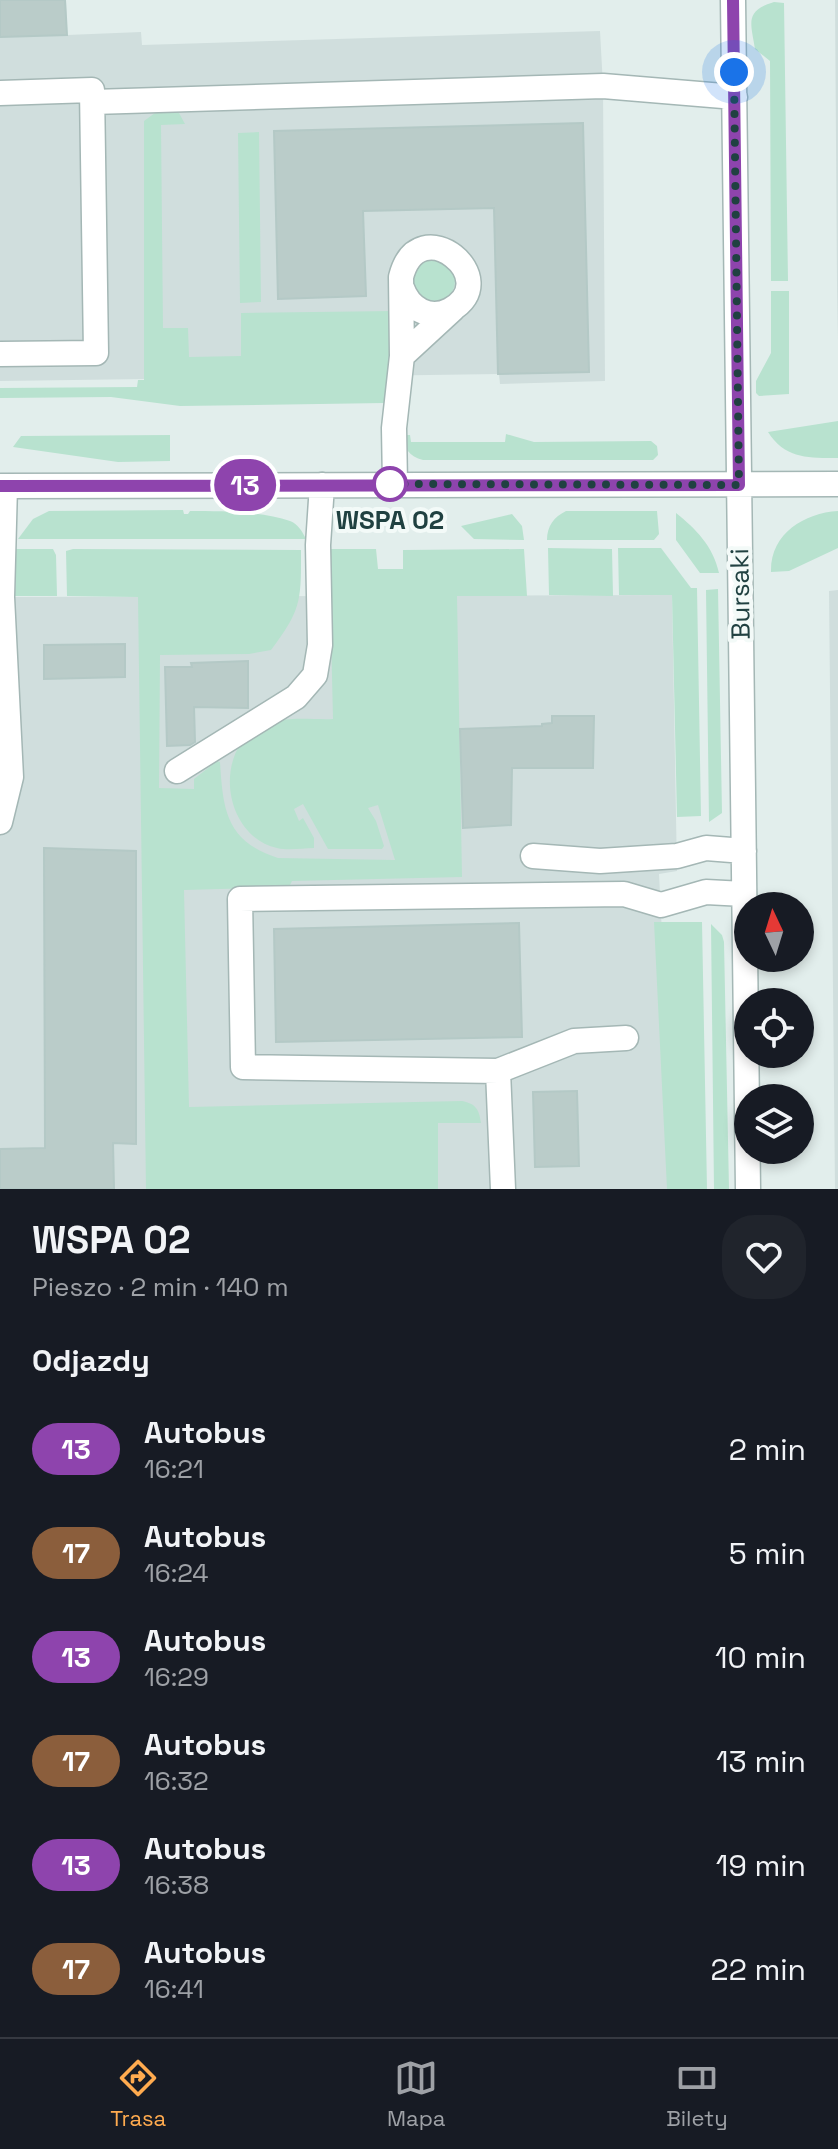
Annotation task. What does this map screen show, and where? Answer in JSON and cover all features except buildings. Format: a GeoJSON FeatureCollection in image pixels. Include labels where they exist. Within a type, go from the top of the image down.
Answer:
{"type":"FeatureCollection","features":[{"type":"Feature","properties":{"kind":"street","name":"Bursaki"},"geometry":{"type":"LineString","coordinates":[[733,0],[744,892]]}},
{"type":"Feature","properties":{"kind":"street"},"geometry":{"type":"LineString","coordinates":[[93,102],[603,86],[735,97]]}},
{"type":"Feature","properties":{"kind":"street"},"geometry":{"type":"LineString","coordinates":[[0,93],[92,90],[96,353],[0,354]]}},
{"type":"Feature","properties":{"kind":"street"},"geometry":{"type":"LineString","coordinates":[[395,484],[394,428],[402,356],[404,267],[410,258],[429,248],[450,252],[465,267],[467,288],[457,305],[402,356]]}},
{"type":"Feature","properties":{"kind":"street"},"geometry":{"type":"LineString","coordinates":[[402,288],[411,306],[420,311],[439,314],[457,305]]}},
{"type":"Feature","properties":{"kind":"street"},"geometry":{"type":"LineString","coordinates":[[0,822],[4,792],[11,777],[2,597],[2,486],[838,484]]}},
{"type":"Feature","properties":{"kind":"street"},"geometry":{"type":"LineString","coordinates":[[177,771],[296,697],[315,675],[320,645],[318,545],[322,485]]}},
{"type":"Feature","properties":{"kind":"street"},"geometry":{"type":"LineString","coordinates":[[533,856],[600,861],[677,856],[706,848],[744,851]]}},
{"type":"Feature","properties":{"kind":"street"},"geometry":{"type":"LineString","coordinates":[[626,1038],[574,1041],[498,1071],[243,1067],[240,899],[624,894],[661,905],[706,892],[734,893]]}},
{"type":"Feature","properties":{"kind":"street","name":"Bursaki"},"geometry":{"type":"LineString","coordinates":[[745,972],[748,1189]]}},
{"type":"Feature","properties":{"kind":"street"},"geometry":{"type":"LineString","coordinates":[[498,1071],[503,1189]]}},
{"type":"Feature","properties":{"kind":"shaded area"},"geometry":{"type":"Polygon","coordinates":[[[0,0],[66,0],[67,35],[141,32],[142,45],[600,31],[605,381],[500,384],[499,374],[0,381],[0,0]]]}},
{"type":"Feature","properties":{"kind":"shaded area"},"geometry":{"type":"Polygon","coordinates":[[[835,0],[838,0],[838,341],[837,285],[835,0]]]}},
{"type":"Feature","properties":{"kind":"shaded area"},"geometry":{"type":"Polygon","coordinates":[[[838,590],[838,1189],[835,1189],[829,591],[838,590]]]}},
{"type":"Feature","properties":{"kind":"shaded area"},"geometry":{"type":"Polygon","coordinates":[[[672,595],[677,871],[659,874],[675,1189],[0,1189],[0,597],[672,595]]]}},
{"type":"Feature","properties":{"kind":"green space"},"geometry":{"type":"Polygon","coordinates":[[[774,2],[784,3],[788,281],[771,281],[770,61],[755,49],[751,25],[758,9],[774,2]]]}},
{"type":"Feature","properties":{"kind":"green space"},"geometry":{"type":"Polygon","coordinates":[[[159,110],[179,113],[185,124],[161,125],[163,328],[188,328],[189,357],[241,356],[241,313],[394,311],[384,403],[180,406],[111,397],[0,398],[0,388],[137,387],[138,380],[144,380],[144,121],[159,110]]]}},
{"type":"Feature","properties":{"kind":"green space"},"geometry":{"type":"Polygon","coordinates":[[[259,132],[261,302],[240,303],[238,133],[259,132]]]}},
{"type":"Feature","properties":{"kind":"green space"},"geometry":{"type":"Polygon","coordinates":[[[434,260],[449,266],[455,281],[449,296],[434,302],[419,296],[413,281],[419,266],[434,260]]]}},
{"type":"Feature","properties":{"kind":"green space"},"geometry":{"type":"Polygon","coordinates":[[[771,291],[789,291],[789,394],[759,396],[756,381],[771,353],[771,291]]]}},
{"type":"Feature","properties":{"kind":"green space"},"geometry":{"type":"Polygon","coordinates":[[[838,421],[838,458],[798,455],[782,447],[768,432],[838,421]]]}},
{"type":"Feature","properties":{"kind":"green space"},"geometry":{"type":"Polygon","coordinates":[[[506,434],[534,442],[651,441],[657,446],[658,455],[653,460],[423,460],[408,451],[402,435],[410,435],[411,442],[505,442],[506,434]]]}},
{"type":"Feature","properties":{"kind":"green space"},"geometry":{"type":"Polygon","coordinates":[[[170,435],[170,461],[118,462],[13,447],[21,436],[170,435]]]}},
{"type":"Feature","properties":{"kind":"green space"},"geometry":{"type":"Polygon","coordinates":[[[183,510],[184,514],[190,511],[254,513],[279,518],[295,524],[306,539],[18,539],[33,519],[49,511],[183,510]]]}},
{"type":"Feature","properties":{"kind":"green space"},"geometry":{"type":"Polygon","coordinates":[[[566,511],[657,511],[659,534],[654,540],[547,540],[552,522],[566,511]]]}},
{"type":"Feature","properties":{"kind":"green space"},"geometry":{"type":"Polygon","coordinates":[[[838,511],[838,548],[789,571],[771,572],[776,547],[791,528],[813,516],[838,511]]]}},
{"type":"Feature","properties":{"kind":"green space"},"geometry":{"type":"Polygon","coordinates":[[[676,513],[703,539],[713,554],[719,573],[700,573],[676,540],[676,513]]]}},
{"type":"Feature","properties":{"kind":"green space"},"geometry":{"type":"Polygon","coordinates":[[[512,514],[522,526],[524,540],[474,539],[461,526],[512,514]]]}},
{"type":"Feature","properties":{"kind":"green space"},"geometry":{"type":"Polygon","coordinates":[[[548,548],[612,549],[613,596],[549,595],[548,548]]]}},
{"type":"Feature","properties":{"kind":"green space"},"geometry":{"type":"Polygon","coordinates":[[[618,548],[661,548],[691,588],[697,588],[701,816],[677,817],[672,595],[619,595],[618,548]]]}},
{"type":"Feature","properties":{"kind":"green space"},"geometry":{"type":"Polygon","coordinates":[[[16,549],[53,549],[56,555],[57,596],[15,596],[16,549]]]}},
{"type":"Feature","properties":{"kind":"green space"},"geometry":{"type":"Polygon","coordinates":[[[329,549],[376,549],[378,569],[403,569],[403,550],[524,549],[527,596],[457,596],[462,877],[292,881],[289,887],[184,890],[189,1107],[467,1102],[476,1108],[481,1123],[438,1123],[438,1189],[146,1189],[138,597],[67,596],[66,551],[301,550],[298,603],[289,624],[271,650],[249,654],[160,655],[159,788],[194,789],[194,779],[217,761],[220,762],[223,795],[231,822],[247,843],[261,851],[278,858],[395,860],[378,805],[368,808],[376,821],[384,846],[382,849],[328,849],[303,804],[294,809],[299,821],[303,818],[314,838],[314,848],[282,849],[262,842],[249,832],[234,805],[230,773],[234,757],[243,740],[271,723],[293,719],[333,719],[329,549]]]}},
{"type":"Feature","properties":{"kind":"green space"},"geometry":{"type":"Polygon","coordinates":[[[718,589],[722,813],[709,822],[706,590],[718,589]]]}},
{"type":"Feature","properties":{"kind":"green space"},"geometry":{"type":"Polygon","coordinates":[[[654,922],[702,922],[707,1189],[667,1189],[654,922]]]}},
{"type":"Feature","properties":{"kind":"green space"},"geometry":{"type":"Polygon","coordinates":[[[711,924],[722,935],[724,942],[729,1189],[714,1189],[711,924]]]}},
{"type":"Feature","properties":{"kind":"bus line","name":"13"},"geometry":{"type":"LineString","coordinates":[[0,486],[739,485],[733,0]]}},
{"type":"Feature","properties":{"kind":"place","name":"WSPA 02"},"geometry":{"type":"Point","coordinates":[390,484]}},
{"type":"Feature","properties":{"kind":"route"},"geometry":{"type":"LineString","coordinates":[[390,484],[739,485],[734,72]]}}]}
